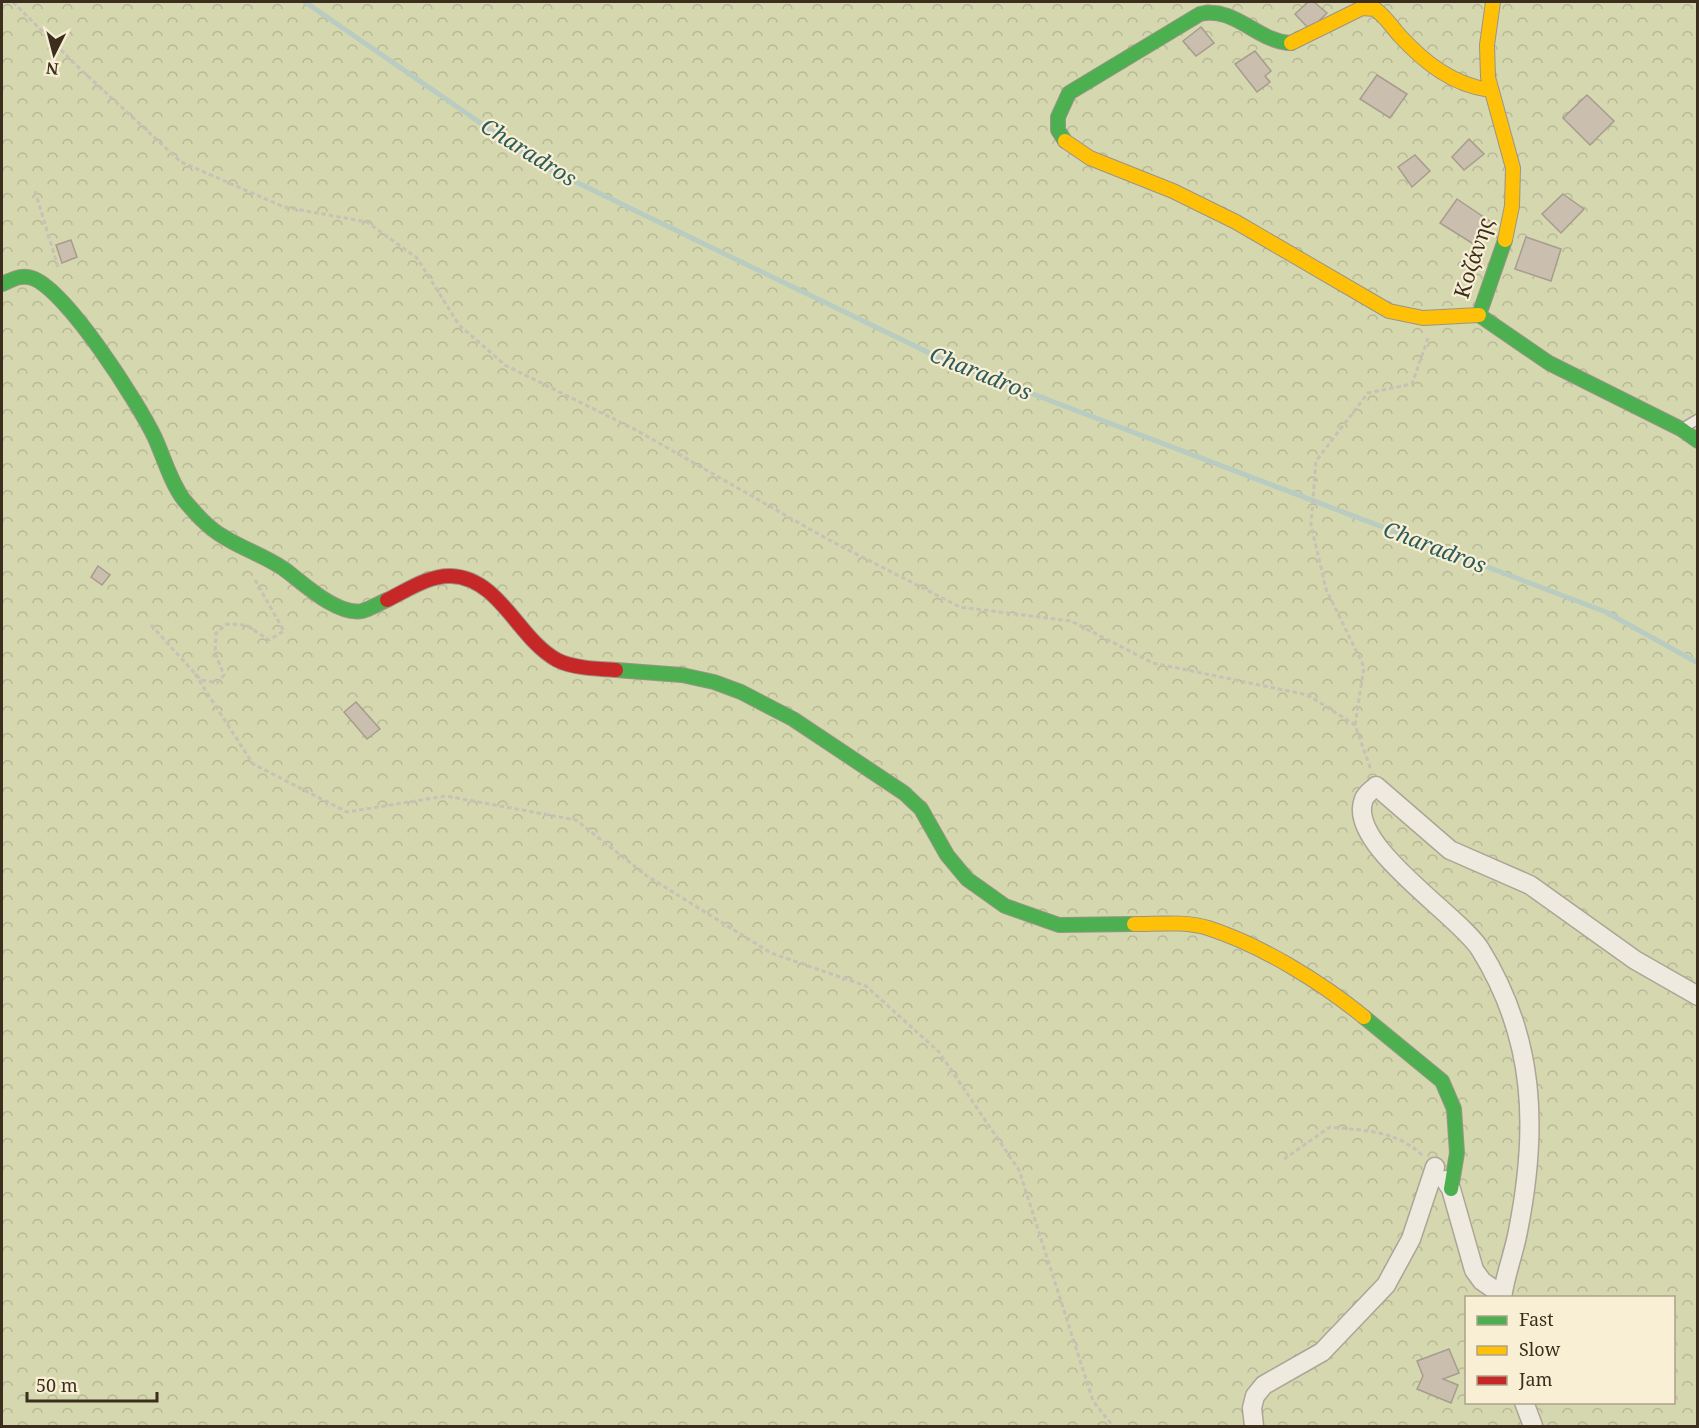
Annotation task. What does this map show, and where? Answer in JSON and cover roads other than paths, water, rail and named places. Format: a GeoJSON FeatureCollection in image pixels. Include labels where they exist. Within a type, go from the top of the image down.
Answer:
{"type":"FeatureCollection","features":[{"type":"Feature","properties":{"kind":"street","name":"Κοζάνης"},"geometry":{"type":"LineString","coordinates":[[1493,2],[1487,48],[1490,90],[1513,167],[1513,192],[1509,222],[1499,261],[1479,315],[1558,368],[1681,429],[1698,441]]}},
{"type":"Feature","properties":{"kind":"street"},"geometry":{"type":"LineString","coordinates":[[1479,315],[1431,320],[1407,317],[1389,311],[1261,234],[1180,193],[1083,154],[1067,144],[1060,135],[1057,113],[1069,93],[1200,14],[1215,10],[1228,15],[1270,40],[1289,43],[1362,8],[1375,9],[1401,38],[1455,82],[1474,89],[1490,90]]}},
{"type":"Feature","properties":{"kind":"street"},"geometry":{"type":"LineString","coordinates":[[2,284],[23,276],[33,278],[42,283],[84,327],[114,369],[154,436],[191,509],[213,530],[281,567],[328,602],[351,611],[375,607],[434,578],[452,576],[472,582],[491,593],[544,651],[559,661],[600,669],[682,675],[714,682],[741,692],[793,719],[904,793],[921,809],[947,855],[967,879],[1005,906],[1059,925],[1179,924],[1208,928],[1266,954],[1337,995],[1442,1081],[1454,1109],[1457,1153],[1451,1189]]}},
{"type":"Feature","properties":{"kind":"street"},"geometry":{"type":"LineString","coordinates":[[1254,1426],[1252,1408],[1255,1396],[1264,1385],[1322,1352],[1386,1285],[1411,1239],[1435,1167],[1451,1189],[1474,1270],[1482,1281],[1502,1296],[1518,1231],[1531,1138],[1531,1100],[1524,1054],[1506,1001],[1480,949],[1459,925],[1397,870],[1370,832],[1365,822],[1362,806],[1364,797],[1376,786],[1450,850],[1469,861],[1530,885],[1635,960],[1698,996]]}},
{"type":"Feature","properties":{"kind":"street"},"geometry":{"type":"LineString","coordinates":[[1525,1404],[1533,1426]]}},
{"type":"Feature","properties":{"kind":"lane"},"geometry":{"type":"LineString","coordinates":[[1681,429],[1698,419]]}},
{"type":"Feature","properties":{"kind":"waterway","name":"Charadros"},"geometry":{"type":"LineString","coordinates":[[305,2],[543,166],[946,361],[1606,612],[1698,663]]}}]}
